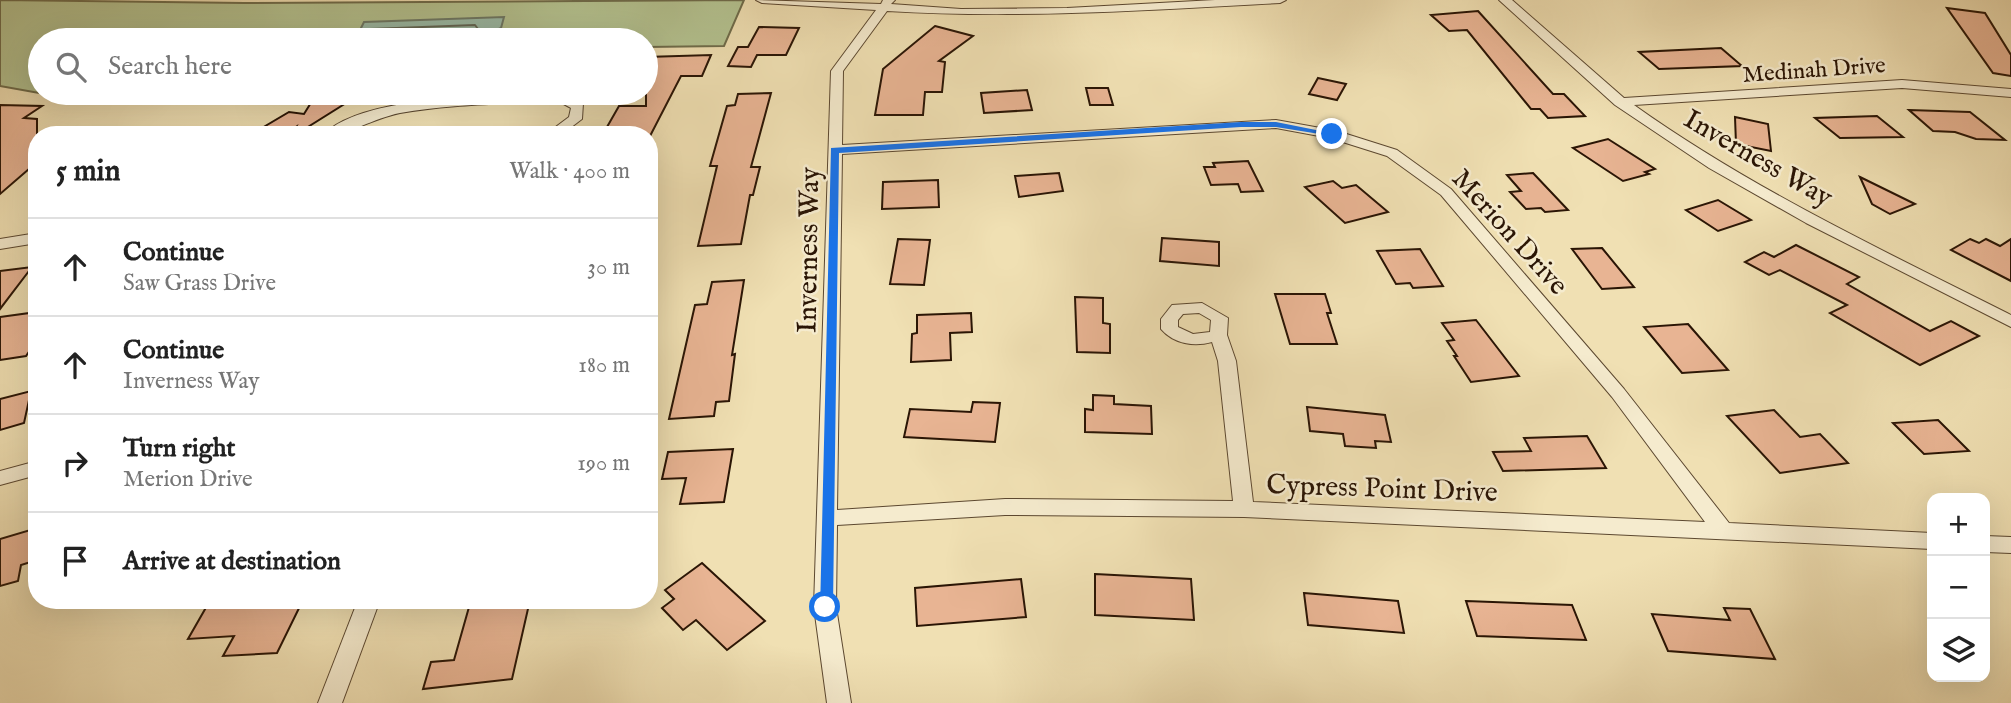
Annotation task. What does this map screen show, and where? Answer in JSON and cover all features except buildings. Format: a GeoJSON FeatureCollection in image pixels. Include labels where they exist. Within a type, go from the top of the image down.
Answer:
{"type":"FeatureCollection","features":[{"type":"Feature","properties":{"kind":"street"},"geometry":{"type":"LineString","coordinates":[[762,0],[886,4],[961,12],[1067,11],[1280,0]]}},
{"type":"Feature","properties":{"kind":"street","name":"Inverness Way"},"geometry":{"type":"LineString","coordinates":[[1505,0],[1620,102],[1763,194],[2011,322]]}},
{"type":"Feature","properties":{"kind":"street","name":"Inverness Way"},"geometry":{"type":"LineString","coordinates":[[839,703],[825,607],[837,71],[886,4]]}},
{"type":"Feature","properties":{"kind":"street","name":"Medinah Drive"},"geometry":{"type":"LineString","coordinates":[[1620,102],[1902,84],[2011,93]]}},
{"type":"Feature","properties":{"kind":"street"},"geometry":{"type":"LineString","coordinates":[[348,126],[365,117],[404,109],[450,105]]}},
{"type":"Feature","properties":{"kind":"street"},"geometry":{"type":"LineString","coordinates":[[565,126],[575,119],[576,105]]}},
{"type":"Feature","properties":{"kind":"street","name":"Merion Drive"},"geometry":{"type":"LineString","coordinates":[[835,150],[1276,124],[1332,134],[1392,153],[1446,192],[1618,393],[1722,530]]}},
{"type":"Feature","properties":{"kind":"street"},"geometry":{"type":"LineString","coordinates":[[0,244],[28,239]]}},
{"type":"Feature","properties":{"kind":"street"},"geometry":{"type":"LineString","coordinates":[[1218,335],[1227,360],[1244,509]]}},
{"type":"Feature","properties":{"kind":"street"},"geometry":{"type":"LineString","coordinates":[[0,478],[28,470]]}},
{"type":"Feature","properties":{"kind":"street","name":"Cypress Point Drive"},"geometry":{"type":"LineString","coordinates":[[829,518],[1005,506],[1244,509],[1927,541]]}},
{"type":"Feature","properties":{"kind":"street"},"geometry":{"type":"LineString","coordinates":[[1990,544],[2011,545]]}},
{"type":"Feature","properties":{"kind":"street"},"geometry":{"type":"LineString","coordinates":[[330,703],[366,609]]}},
{"type":"Feature","properties":{"kind":"shaded area"},"geometry":{"type":"Polygon","coordinates":[[[0,0],[244,3],[744,0],[724,46],[658,47],[658,28],[28,28],[28,91],[0,86],[0,0]]]}},
{"type":"Feature","properties":{"kind":"water"},"geometry":{"type":"Polygon","coordinates":[[[504,17],[501,28],[361,28],[364,22],[504,17]]]}},
{"type":"Feature","properties":{"kind":"route"},"geometry":{"type":"LineString","coordinates":[[825,607],[835,150],[1241,125],[1276,124],[1332,134]]}}]}
